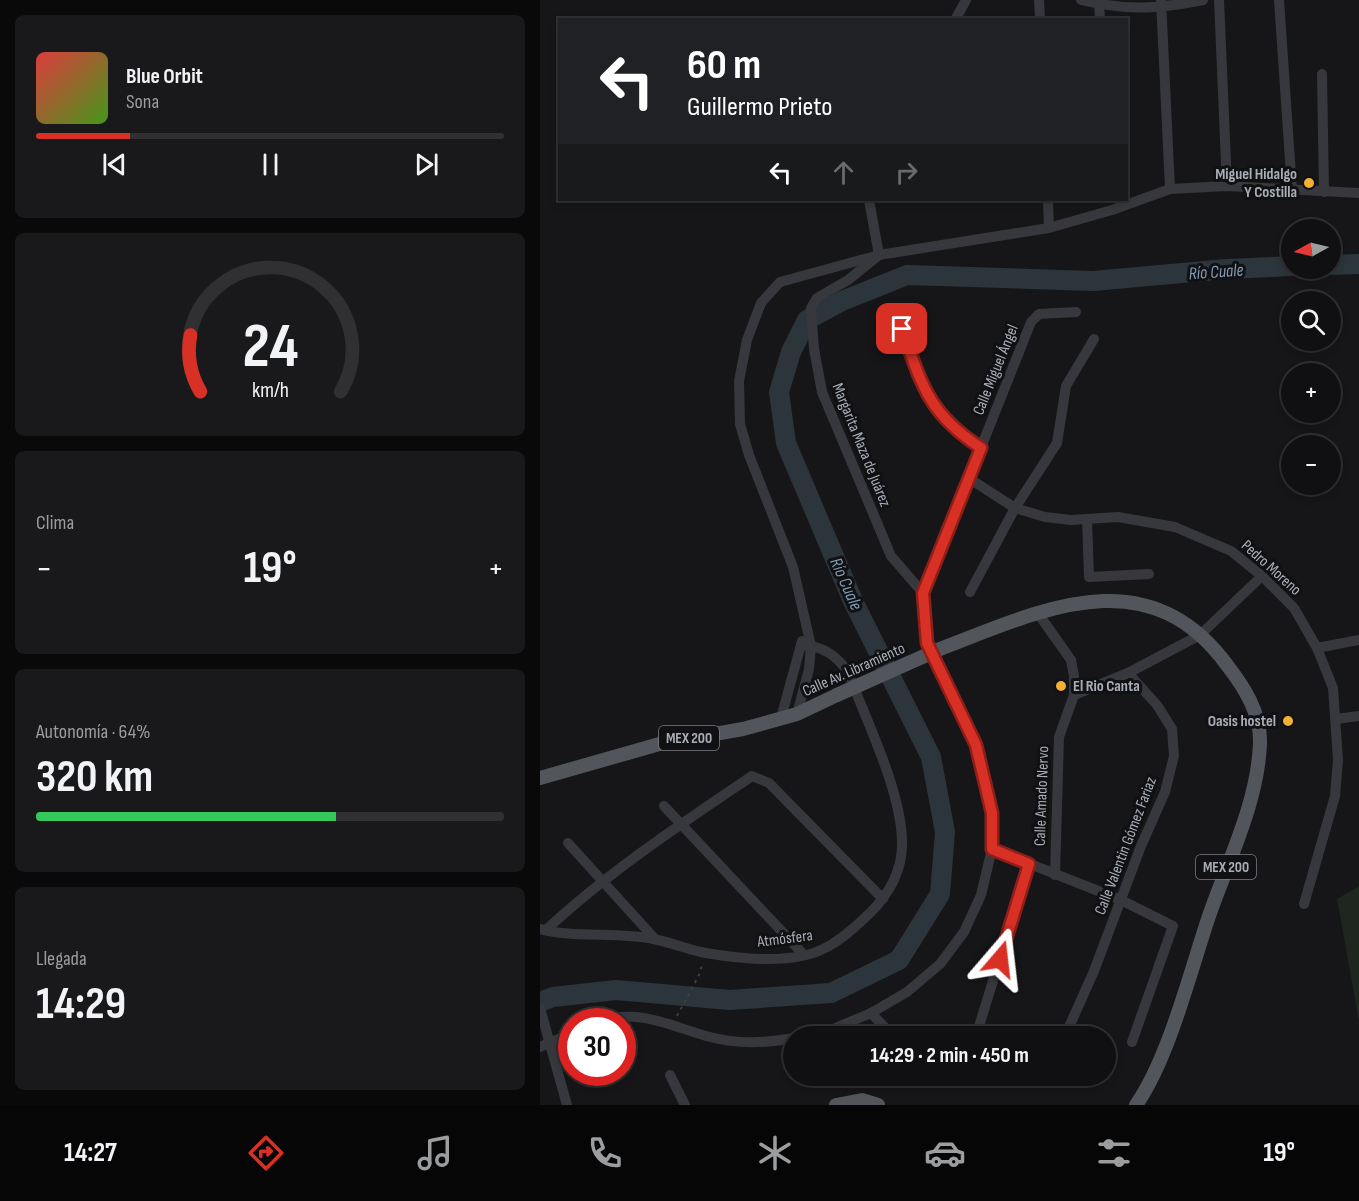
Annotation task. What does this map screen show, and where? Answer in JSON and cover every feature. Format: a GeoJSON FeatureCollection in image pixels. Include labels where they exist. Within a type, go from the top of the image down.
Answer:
{"type":"FeatureCollection","features":[{"type":"Feature","properties":{"kind":"main road","name":"Calle Av. Libramiento"},"geometry":{"type":"LineString","coordinates":[[540,778],[663,743],[743,729],[797,714],[940,649],[1037,612],[1078,602],[1126,601],[1163,611],[1200,635],[1241,684],[1254,709],[1260,741],[1252,792],[1165,1047],[1146,1090],[1136,1105]]}},
{"type":"Feature","properties":{"kind":"main road"},"geometry":{"type":"LineString","coordinates":[[836,1105],[862,1100],[878,1105]]}},
{"type":"Feature","properties":{"kind":"street"},"geometry":{"type":"LineString","coordinates":[[956,18],[966,0]]}},
{"type":"Feature","properties":{"kind":"street"},"geometry":{"type":"LineString","coordinates":[[1039,0],[1040,18]]}},
{"type":"Feature","properties":{"kind":"street"},"geometry":{"type":"LineString","coordinates":[[1081,0],[1099,4],[1161,4],[1203,0]]}},
{"type":"Feature","properties":{"kind":"street"},"geometry":{"type":"LineString","coordinates":[[1219,0],[1227,186]]}},
{"type":"Feature","properties":{"kind":"street"},"geometry":{"type":"LineString","coordinates":[[1279,0],[1292,190]]}},
{"type":"Feature","properties":{"kind":"street"},"geometry":{"type":"LineString","coordinates":[[1099,4],[1100,18]]}},
{"type":"Feature","properties":{"kind":"street"},"geometry":{"type":"LineString","coordinates":[[1161,4],[1170,189]]}},
{"type":"Feature","properties":{"kind":"street"},"geometry":{"type":"LineString","coordinates":[[1322,74],[1324,192]]}},
{"type":"Feature","properties":{"kind":"street"},"geometry":{"type":"LineString","coordinates":[[1128,201],[1170,189],[1227,186],[1359,192]]}},
{"type":"Feature","properties":{"kind":"street"},"geometry":{"type":"LineString","coordinates":[[869,201],[879,255]]}},
{"type":"Feature","properties":{"kind":"street"},"geometry":{"type":"LineString","coordinates":[[1048,201],[1049,228]]}},
{"type":"Feature","properties":{"kind":"street"},"geometry":{"type":"LineString","coordinates":[[797,714],[809,669],[805,629],[793,567],[749,455],[740,424],[740,381],[747,340],[761,303],[780,282],[879,255],[1049,228],[1126,201]]}},
{"type":"Feature","properties":{"kind":"street","name":"Margarita Maza de Juárez"},"geometry":{"type":"LineString","coordinates":[[879,255],[848,280],[817,298],[811,308],[814,349],[822,392],[891,556],[923,593]]}},
{"type":"Feature","properties":{"kind":"street"},"geometry":{"type":"LineString","coordinates":[[896,311],[935,410],[958,433],[981,448]]}},
{"type":"Feature","properties":{"kind":"street","name":"Calle Miguel Ángel"},"geometry":{"type":"LineString","coordinates":[[992,849],[992,813],[976,745],[927,643],[923,593],[1031,322],[1039,314],[1076,312]]}},
{"type":"Feature","properties":{"kind":"street"},"geometry":{"type":"LineString","coordinates":[[970,592],[1015,508],[1057,443],[1065,386],[1094,339]]}},
{"type":"Feature","properties":{"kind":"street","name":"Pedro Moreno"},"geometry":{"type":"LineString","coordinates":[[970,479],[1015,508],[1045,517],[1087,519],[1118,516],[1175,527],[1230,550],[1262,576],[1294,608],[1317,648],[1333,688],[1338,760],[1335,796],[1304,904]]}},
{"type":"Feature","properties":{"kind":"street"},"geometry":{"type":"LineString","coordinates":[[1087,519],[1089,577],[1149,574]]}},
{"type":"Feature","properties":{"kind":"street"},"geometry":{"type":"LineString","coordinates":[[1037,612],[1071,660],[1074,695],[1128,673],[1200,635],[1262,576]]}},
{"type":"Feature","properties":{"kind":"street"},"geometry":{"type":"LineString","coordinates":[[1317,648],[1359,640]]}},
{"type":"Feature","properties":{"kind":"street"},"geometry":{"type":"LineString","coordinates":[[781,718],[806,646]]}},
{"type":"Feature","properties":{"kind":"street","name":"Atmósfera"},"geometry":{"type":"LineString","coordinates":[[543,930],[625,934],[655,939],[705,953],[765,960],[804,955],[827,948],[859,923],[884,899],[898,874],[902,841],[898,809],[848,672],[839,659],[825,650],[806,646]]}},
{"type":"Feature","properties":{"kind":"street","name":"Calle Valentin Gómez Fariaz"},"geometry":{"type":"LineString","coordinates":[[1069,1026],[1094,971],[1165,792],[1174,756],[1172,729],[1157,705],[1128,673]]}},
{"type":"Feature","properties":{"kind":"street","name":"Calle Amado Nervo"},"geometry":{"type":"LineString","coordinates":[[1055,875],[1059,737],[1074,695]]}},
{"type":"Feature","properties":{"kind":"street"},"geometry":{"type":"LineString","coordinates":[[1336,719],[1359,716]]}},
{"type":"Feature","properties":{"kind":"street"},"geometry":{"type":"LineString","coordinates":[[543,930],[682,823],[752,776],[769,783],[884,899]]}},
{"type":"Feature","properties":{"kind":"street"},"geometry":{"type":"LineString","coordinates":[[664,806],[804,955]]}},
{"type":"Feature","properties":{"kind":"street"},"geometry":{"type":"LineString","coordinates":[[568,843],[655,939]]}},
{"type":"Feature","properties":{"kind":"street"},"geometry":{"type":"LineString","coordinates":[[840,1026],[871,1013],[907,992],[940,964],[964,932],[981,895],[992,849],[1121,900],[1173,926],[1132,1042]]}},
{"type":"Feature","properties":{"kind":"street"},"geometry":{"type":"LineString","coordinates":[[979,1026],[1029,864]]}},
{"type":"Feature","properties":{"kind":"street"},"geometry":{"type":"LineString","coordinates":[[540,1008],[545,1028],[545,1044],[567,1105]]}},
{"type":"Feature","properties":{"kind":"street"},"geometry":{"type":"LineString","coordinates":[[871,1013],[883,1026]]}},
{"type":"Feature","properties":{"kind":"street"},"geometry":{"type":"LineString","coordinates":[[636,1017],[657,1020],[712,1038],[754,1042],[783,1039]]}},
{"type":"Feature","properties":{"kind":"street"},"geometry":{"type":"LineString","coordinates":[[670,1075],[685,1105]]}},
{"type":"Feature","properties":{"kind":"path"},"geometry":{"type":"LineString","coordinates":[[677,1015],[699,975],[705,953]]}},
{"type":"Feature","properties":{"kind":"shaded area"},"geometry":{"type":"Polygon","coordinates":[[[1359,886],[1359,1021],[1337,899],[1359,886]]]}},
{"type":"Feature","properties":{"kind":"shaded area"},"geometry":{"type":"Polygon","coordinates":[[[562,988],[616,990],[557,1004],[540,1012],[540,996],[562,988]]]}},
{"type":"Feature","properties":{"kind":"waterway","name":"Río Cuale"},"geometry":{"type":"LineString","coordinates":[[1341,265],[1359,264]]}},
{"type":"Feature","properties":{"kind":"waterway","name":"Río Cuale"},"geometry":{"type":"LineString","coordinates":[[540,1002],[553,997],[616,990],[730,1000],[831,993],[899,960],[940,894],[945,832],[931,757],[853,601],[786,443],[779,392],[791,352],[807,320],[842,301],[907,275],[1093,281],[1281,267]]}},
{"type":"Feature","properties":{"kind":"place","name":"Miguel Hidalgo Y Costilla"},"geometry":{"type":"Point","coordinates":[1309,183]}},
{"type":"Feature","properties":{"kind":"place","name":"El Rio Canta"},"geometry":{"type":"Point","coordinates":[1061,686]}},
{"type":"Feature","properties":{"kind":"place","name":"Oasis hostel"},"geometry":{"type":"Point","coordinates":[1288,721]}},
{"type":"Feature","properties":{"kind":"route"},"geometry":{"type":"LineString","coordinates":[[902,329],[935,410],[958,433],[981,448],[923,593],[927,643],[947,690],[958,704],[976,745],[992,813],[992,849],[1029,864],[1000,959]]}}]}
